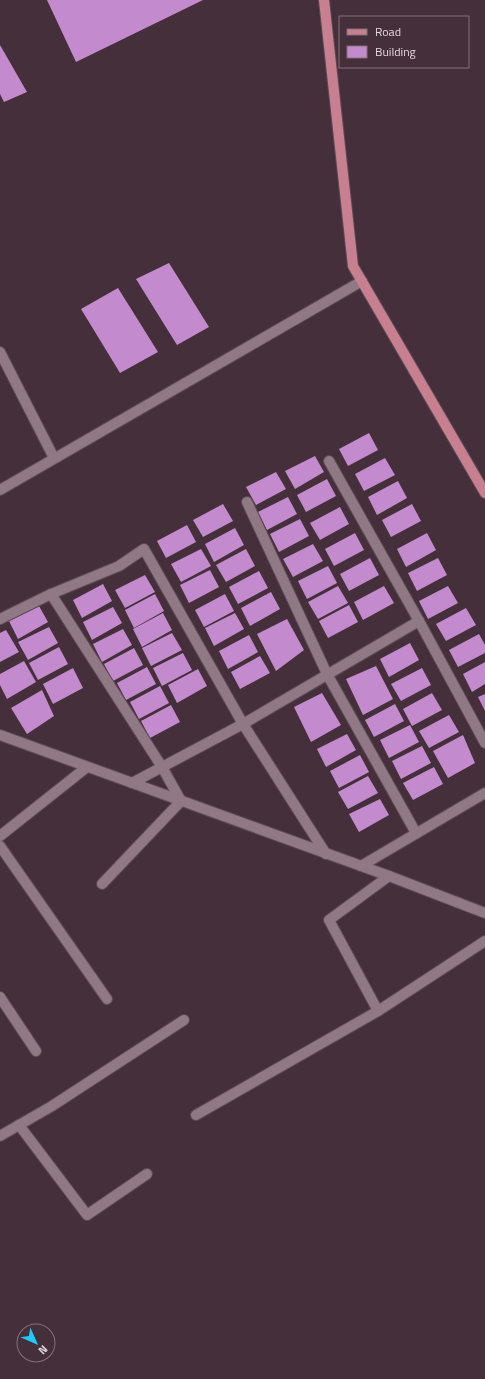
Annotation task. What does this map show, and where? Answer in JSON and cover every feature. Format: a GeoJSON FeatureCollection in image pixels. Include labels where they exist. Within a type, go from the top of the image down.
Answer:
{"type":"FeatureCollection","features":[{"type":"Feature","properties":{"kind":"main road"},"geometry":{"type":"LineString","coordinates":[[324,0],[353,266],[485,493]]}},
{"type":"Feature","properties":{"kind":"street"},"geometry":{"type":"LineString","coordinates":[[0,490],[362,281]]}},
{"type":"Feature","properties":{"kind":"street"},"geometry":{"type":"LineString","coordinates":[[0,352],[54,458]]}},
{"type":"Feature","properties":{"kind":"street"},"geometry":{"type":"LineString","coordinates":[[329,461],[419,621],[485,743]]}},
{"type":"Feature","properties":{"kind":"street"},"geometry":{"type":"LineString","coordinates":[[247,502],[327,674],[416,833]]}},
{"type":"Feature","properties":{"kind":"street"},"geometry":{"type":"LineString","coordinates":[[0,619],[52,594],[119,566],[144,549],[243,724],[326,854]]}},
{"type":"Feature","properties":{"kind":"street"},"geometry":{"type":"LineString","coordinates":[[52,594],[162,767],[181,801]]}},
{"type":"Feature","properties":{"kind":"street"},"geometry":{"type":"LineString","coordinates":[[132,783],[243,724],[419,621]]}},
{"type":"Feature","properties":{"kind":"street"},"geometry":{"type":"LineString","coordinates":[[0,735],[389,876],[485,913]]}},
{"type":"Feature","properties":{"kind":"street"},"geometry":{"type":"LineString","coordinates":[[0,836],[87,767]]}},
{"type":"Feature","properties":{"kind":"street"},"geometry":{"type":"LineString","coordinates":[[361,866],[485,793]]}},
{"type":"Feature","properties":{"kind":"street"},"geometry":{"type":"LineString","coordinates":[[102,884],[181,801]]}},
{"type":"Feature","properties":{"kind":"street"},"geometry":{"type":"LineString","coordinates":[[0,846],[107,999]]}},
{"type":"Feature","properties":{"kind":"street"},"geometry":{"type":"LineString","coordinates":[[378,1010],[329,920],[389,876]]}},
{"type":"Feature","properties":{"kind":"street"},"geometry":{"type":"LineString","coordinates":[[196,1115],[378,1010],[485,941]]}},
{"type":"Feature","properties":{"kind":"street"},"geometry":{"type":"LineString","coordinates":[[0,997],[36,1051]]}},
{"type":"Feature","properties":{"kind":"street"},"geometry":{"type":"LineString","coordinates":[[0,1136],[52,1106],[184,1020]]}},
{"type":"Feature","properties":{"kind":"street"},"geometry":{"type":"LineString","coordinates":[[19,1126],[87,1215],[147,1174]]}},
{"type":"Feature","properties":{"kind":"building"},"geometry":{"type":"Polygon","coordinates":[[[47,0],[203,0],[76,62],[47,0]]]}},
{"type":"Feature","properties":{"kind":"building"},"geometry":{"type":"Polygon","coordinates":[[[0,45],[27,92],[4,102],[0,94],[0,45]]]}},
{"type":"Feature","properties":{"kind":"building"},"geometry":{"type":"Polygon","coordinates":[[[169,263],[209,327],[177,345],[136,279],[169,263]]]}},
{"type":"Feature","properties":{"kind":"building"},"geometry":{"type":"Polygon","coordinates":[[[118,288],[158,352],[120,373],[81,309],[118,288]]]}},
{"type":"Feature","properties":{"kind":"building"},"geometry":{"type":"Polygon","coordinates":[[[369,433],[378,450],[348,466],[339,449],[369,433]]]}},
{"type":"Feature","properties":{"kind":"building"},"geometry":{"type":"Polygon","coordinates":[[[315,456],[324,472],[295,489],[285,471],[315,456]]]}},
{"type":"Feature","properties":{"kind":"building"},"geometry":{"type":"Polygon","coordinates":[[[385,458],[395,475],[364,491],[355,474],[385,458]]]}},
{"type":"Feature","properties":{"kind":"building"},"geometry":{"type":"Polygon","coordinates":[[[276,472],[286,489],[256,505],[246,487],[276,472]]]}},
{"type":"Feature","properties":{"kind":"building"},"geometry":{"type":"Polygon","coordinates":[[[327,479],[336,496],[306,512],[297,495],[327,479]]]}},
{"type":"Feature","properties":{"kind":"building"},"geometry":{"type":"Polygon","coordinates":[[[398,481],[407,498],[377,515],[368,497],[398,481]]]}},
{"type":"Feature","properties":{"kind":"building"},"geometry":{"type":"Polygon","coordinates":[[[288,497],[297,514],[267,530],[258,512],[288,497]]]}},
{"type":"Feature","properties":{"kind":"building"},"geometry":{"type":"Polygon","coordinates":[[[223,504],[233,521],[203,537],[193,520],[223,504]]]}},
{"type":"Feature","properties":{"kind":"building"},"geometry":{"type":"Polygon","coordinates":[[[412,504],[421,521],[391,537],[382,520],[412,504]]]}},
{"type":"Feature","properties":{"kind":"building"},"geometry":{"type":"Polygon","coordinates":[[[340,507],[349,524],[320,540],[310,523],[340,507]]]}},
{"type":"Feature","properties":{"kind":"building"},"geometry":{"type":"Polygon","coordinates":[[[300,519],[309,536],[279,552],[270,534],[300,519]]]}},
{"type":"Feature","properties":{"kind":"building"},"geometry":{"type":"Polygon","coordinates":[[[187,525],[196,542],[166,558],[157,541],[187,525]]]}},
{"type":"Feature","properties":{"kind":"building"},"geometry":{"type":"Polygon","coordinates":[[[235,528],[244,545],[214,562],[205,544],[235,528]]]}},
{"type":"Feature","properties":{"kind":"building"},"geometry":{"type":"Polygon","coordinates":[[[355,533],[364,550],[334,566],[325,549],[355,533]]]}},
{"type":"Feature","properties":{"kind":"building"},"geometry":{"type":"Polygon","coordinates":[[[427,533],[436,550],[406,567],[397,549],[427,533]]]}},
{"type":"Feature","properties":{"kind":"building"},"geometry":{"type":"Polygon","coordinates":[[[313,544],[323,561],[293,577],[283,559],[313,544]]]}},
{"type":"Feature","properties":{"kind":"building"},"geometry":{"type":"Polygon","coordinates":[[[201,549],[211,566],[181,582],[171,564],[201,549]]]}},
{"type":"Feature","properties":{"kind":"building"},"geometry":{"type":"Polygon","coordinates":[[[246,549],[255,566],[226,582],[216,565],[246,549]]]}},
{"type":"Feature","properties":{"kind":"building"},"geometry":{"type":"Polygon","coordinates":[[[370,558],[379,575],[349,591],[340,574],[370,558]]]}},
{"type":"Feature","properties":{"kind":"building"},"geometry":{"type":"Polygon","coordinates":[[[438,558],[447,575],[417,591],[408,573],[438,558]]]}},
{"type":"Feature","properties":{"kind":"building"},"geometry":{"type":"Polygon","coordinates":[[[328,566],[337,583],[307,599],[298,581],[328,566]]]}},
{"type":"Feature","properties":{"kind":"building"},"geometry":{"type":"Polygon","coordinates":[[[210,570],[219,587],[189,603],[180,585],[210,570]]]}},
{"type":"Feature","properties":{"kind":"building"},"geometry":{"type":"Polygon","coordinates":[[[259,571],[268,588],[238,604],[229,587],[259,571]]]}},
{"type":"Feature","properties":{"kind":"building"},"geometry":{"type":"Polygon","coordinates":[[[145,575],[155,592],[125,608],[115,590],[145,575]]]}},
{"type":"Feature","properties":{"kind":"building"},"geometry":{"type":"Polygon","coordinates":[[[103,584],[112,601],[82,618],[73,600],[103,584]]]}},
{"type":"Feature","properties":{"kind":"building"},"geometry":{"type":"Polygon","coordinates":[[[338,586],[348,603],[318,619],[308,602],[338,586]]]}},
{"type":"Feature","properties":{"kind":"building"},"geometry":{"type":"Polygon","coordinates":[[[384,586],[394,603],[363,620],[354,602],[384,586]]]}},
{"type":"Feature","properties":{"kind":"building"},"geometry":{"type":"Polygon","coordinates":[[[448,586],[458,603],[428,619],[419,601],[448,586]]]}},
{"type":"Feature","properties":{"kind":"building"},"geometry":{"type":"Polygon","coordinates":[[[271,592],[280,609],[250,626],[241,608],[271,592]]]}},
{"type":"Feature","properties":{"kind":"building"},"geometry":{"type":"Polygon","coordinates":[[[155,594],[164,611],[134,628],[125,610],[155,594]]]}},
{"type":"Feature","properties":{"kind":"building"},"geometry":{"type":"Polygon","coordinates":[[[225,594],[234,611],[204,627],[195,610],[225,594]]]}},
{"type":"Feature","properties":{"kind":"building"},"geometry":{"type":"Polygon","coordinates":[[[349,605],[358,622],[328,638],[319,621],[349,605]]]}},
{"type":"Feature","properties":{"kind":"building"},"geometry":{"type":"Polygon","coordinates":[[[39,606],[48,622],[18,639],[9,621],[39,606]]]}},
{"type":"Feature","properties":{"kind":"building"},"geometry":{"type":"Polygon","coordinates":[[[113,607],[122,623],[92,640],[83,622],[113,607]]]}},
{"type":"Feature","properties":{"kind":"building"},"geometry":{"type":"Polygon","coordinates":[[[466,608],[476,625],[446,641],[436,624],[466,608]]]}},
{"type":"Feature","properties":{"kind":"building"},"geometry":{"type":"Polygon","coordinates":[[[163,613],[172,630],[142,647],[133,629],[163,613]]]}},
{"type":"Feature","properties":{"kind":"building"},"geometry":{"type":"Polygon","coordinates":[[[235,613],[244,629],[214,646],[205,628],[235,613]]]}},
{"type":"Feature","properties":{"kind":"building"},"geometry":{"type":"Polygon","coordinates":[[[287,619],[304,650],[276,671],[257,634],[287,619]]]}},
{"type":"Feature","properties":{"kind":"building"},"geometry":{"type":"Polygon","coordinates":[[[49,627],[58,643],[28,660],[18,642],[49,627]]]}},
{"type":"Feature","properties":{"kind":"building"},"geometry":{"type":"Polygon","coordinates":[[[123,629],[132,645],[102,662],[93,644],[123,629]]]}},
{"type":"Feature","properties":{"kind":"building"},"geometry":{"type":"Polygon","coordinates":[[[6,630],[19,652],[0,662],[0,633],[6,630]]]}},
{"type":"Feature","properties":{"kind":"building"},"geometry":{"type":"Polygon","coordinates":[[[172,633],[182,650],[151,666],[142,648],[172,633]]]}},
{"type":"Feature","properties":{"kind":"building"},"geometry":{"type":"Polygon","coordinates":[[[479,634],[485,645],[485,653],[458,667],[449,650],[479,634]]]}},
{"type":"Feature","properties":{"kind":"building"},"geometry":{"type":"Polygon","coordinates":[[[249,635],[258,652],[228,669],[219,651],[249,635]]]}},
{"type":"Feature","properties":{"kind":"building"},"geometry":{"type":"Polygon","coordinates":[[[410,643],[419,660],[389,677],[380,659],[410,643]]]}},
{"type":"Feature","properties":{"kind":"building"},"geometry":{"type":"Polygon","coordinates":[[[59,647],[68,664],[38,680],[29,663],[59,647]]]}},
{"type":"Feature","properties":{"kind":"building"},"geometry":{"type":"Polygon","coordinates":[[[134,648],[143,665],[113,681],[104,664],[134,648]]]}},
{"type":"Feature","properties":{"kind":"building"},"geometry":{"type":"Polygon","coordinates":[[[183,653],[192,670],[162,686],[153,668],[183,653]]]}},
{"type":"Feature","properties":{"kind":"building"},"geometry":{"type":"Polygon","coordinates":[[[260,656],[270,673],[240,689],[231,672],[260,656]]]}},
{"type":"Feature","properties":{"kind":"building"},"geometry":{"type":"Polygon","coordinates":[[[24,661],[36,682],[7,699],[0,685],[0,674],[24,661]]]}},
{"type":"Feature","properties":{"kind":"building"},"geometry":{"type":"Polygon","coordinates":[[[485,662],[485,684],[472,692],[463,674],[485,662]]]}},
{"type":"Feature","properties":{"kind":"building"},"geometry":{"type":"Polygon","coordinates":[[[376,666],[393,699],[363,715],[346,679],[376,666]]]}},
{"type":"Feature","properties":{"kind":"building"},"geometry":{"type":"Polygon","coordinates":[[[147,667],[156,684],[126,700],[117,683],[147,667]]]}},
{"type":"Feature","properties":{"kind":"building"},"geometry":{"type":"Polygon","coordinates":[[[73,668],[83,688],[53,704],[43,684],[73,668]]]}},
{"type":"Feature","properties":{"kind":"building"},"geometry":{"type":"Polygon","coordinates":[[[422,668],[431,685],[401,701],[391,684],[422,668]]]}},
{"type":"Feature","properties":{"kind":"building"},"geometry":{"type":"Polygon","coordinates":[[[198,669],[207,686],[177,703],[168,685],[198,669]]]}},
{"type":"Feature","properties":{"kind":"building"},"geometry":{"type":"Polygon","coordinates":[[[160,686],[169,703],[139,719],[130,702],[160,686]]]}},
{"type":"Feature","properties":{"kind":"building"},"geometry":{"type":"Polygon","coordinates":[[[42,690],[54,716],[27,734],[11,708],[42,690]]]}},
{"type":"Feature","properties":{"kind":"building"},"geometry":{"type":"Polygon","coordinates":[[[322,693],[341,725],[311,742],[294,707],[322,693]]]}},
{"type":"Feature","properties":{"kind":"building"},"geometry":{"type":"Polygon","coordinates":[[[432,693],[442,710],[412,726],[403,709],[432,693]]]}},
{"type":"Feature","properties":{"kind":"building"},"geometry":{"type":"Polygon","coordinates":[[[485,694],[485,711],[478,697],[485,694]]]}},
{"type":"Feature","properties":{"kind":"building"},"geometry":{"type":"Polygon","coordinates":[[[395,704],[404,721],[374,737],[365,720],[395,704]]]}},
{"type":"Feature","properties":{"kind":"building"},"geometry":{"type":"Polygon","coordinates":[[[171,705],[180,722],[150,738],[141,721],[171,705]]]}},
{"type":"Feature","properties":{"kind":"building"},"geometry":{"type":"Polygon","coordinates":[[[449,715],[459,732],[429,748],[419,731],[449,715]]]}},
{"type":"Feature","properties":{"kind":"building"},"geometry":{"type":"Polygon","coordinates":[[[410,725],[419,742],[389,758],[380,740],[410,725]]]}},
{"type":"Feature","properties":{"kind":"building"},"geometry":{"type":"Polygon","coordinates":[[[347,734],[356,750],[326,767],[317,749],[347,734]]]}},
{"type":"Feature","properties":{"kind":"building"},"geometry":{"type":"Polygon","coordinates":[[[463,735],[475,763],[448,778],[433,751],[463,735]]]}},
{"type":"Feature","properties":{"kind":"building"},"geometry":{"type":"Polygon","coordinates":[[[422,746],[431,763],[401,779],[392,761],[422,746]]]}},
{"type":"Feature","properties":{"kind":"building"},"geometry":{"type":"Polygon","coordinates":[[[360,755],[369,772],[339,788],[330,771],[360,755]]]}},
{"type":"Feature","properties":{"kind":"building"},"geometry":{"type":"Polygon","coordinates":[[[434,767],[443,784],[413,800],[403,783],[434,767]]]}},
{"type":"Feature","properties":{"kind":"building"},"geometry":{"type":"Polygon","coordinates":[[[368,776],[378,793],[348,809],[338,792],[368,776]]]}},
{"type":"Feature","properties":{"kind":"building"},"geometry":{"type":"Polygon","coordinates":[[[380,799],[389,815],[359,832],[349,814],[380,799]]]}}]}
